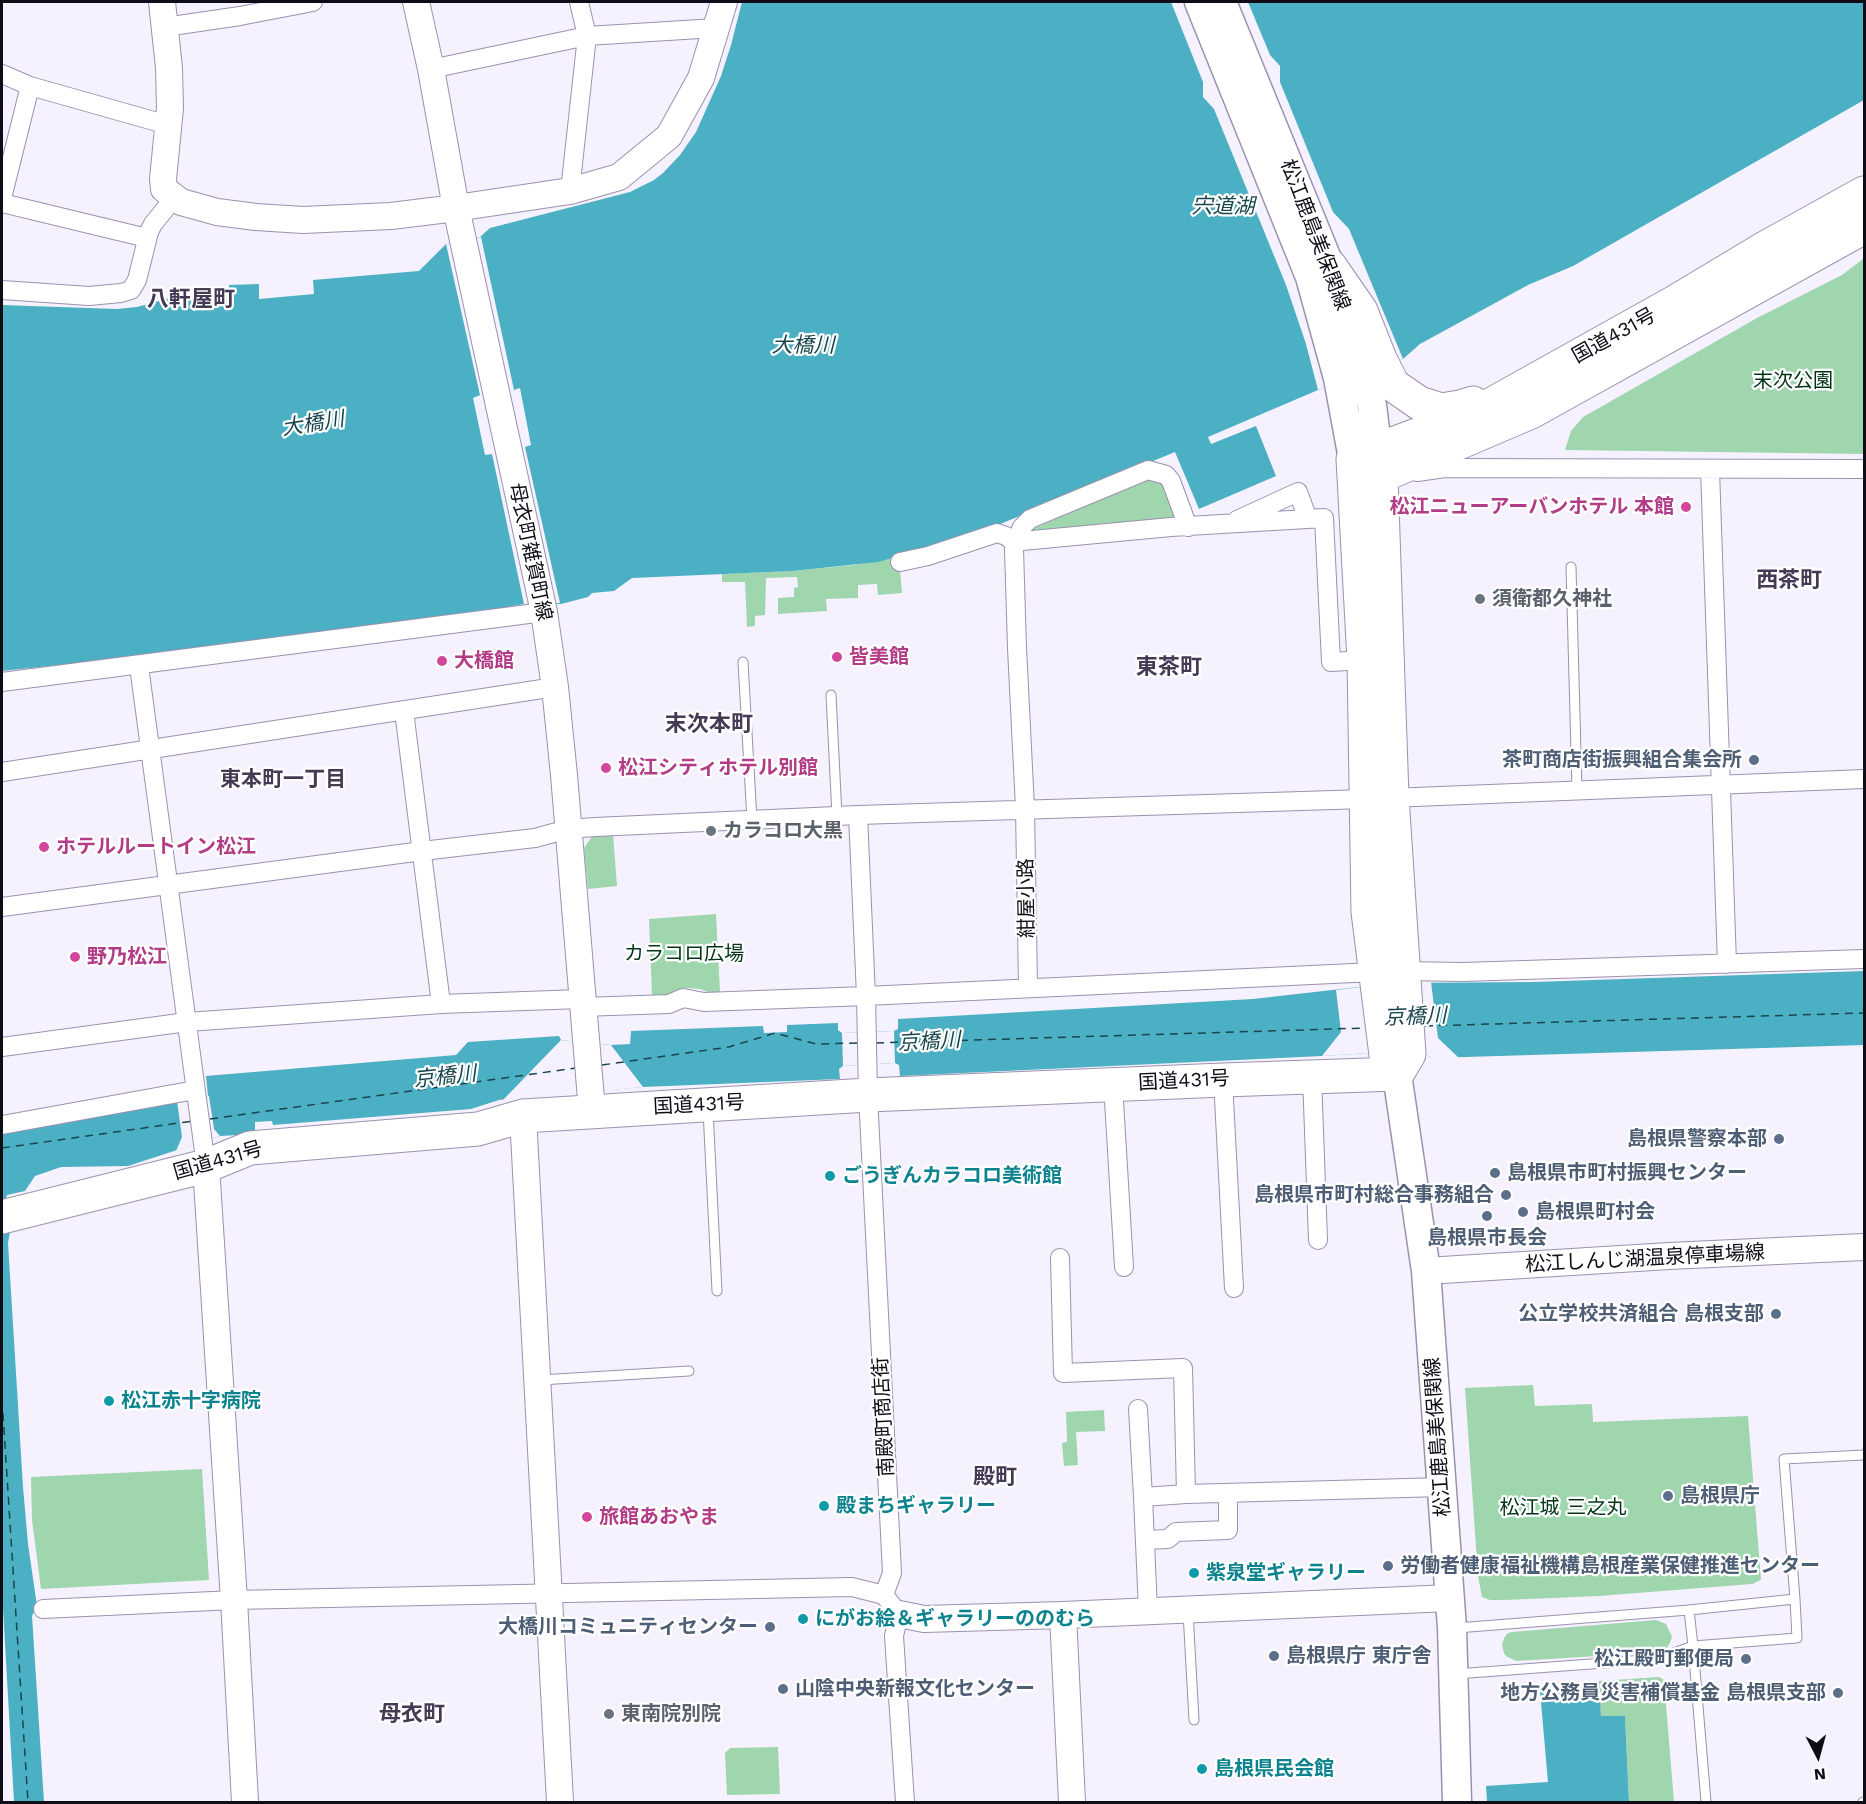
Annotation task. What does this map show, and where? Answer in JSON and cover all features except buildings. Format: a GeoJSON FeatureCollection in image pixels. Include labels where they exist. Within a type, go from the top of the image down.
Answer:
{"type":"FeatureCollection","features":[{"type":"Feature","properties":{"kind":"highway","name":"国道431号"},"geometry":{"type":"LineString","coordinates":[[1371,462],[1478,412],[1864,193]]}},
{"type":"Feature","properties":{"kind":"highway","name":"国道431号"},"geometry":{"type":"LineString","coordinates":[[1371,462],[1531,412],[1864,227]]}},
{"type":"Feature","properties":{"kind":"highway"},"geometry":{"type":"LineString","coordinates":[[1330,266],[1361,311],[1360,369],[1393,386],[1419,404],[1441,410],[1516,391]]}},
{"type":"Feature","properties":{"kind":"highway"},"geometry":{"type":"LineString","coordinates":[[1371,462],[1364,660],[1378,798],[1397,1061]]}},
{"type":"Feature","properties":{"kind":"highway"},"geometry":{"type":"LineString","coordinates":[[1371,462],[1378,798]]}},
{"type":"Feature","properties":{"kind":"highway","name":"国道431号"},"geometry":{"type":"LineString","coordinates":[[7,1216],[250,1148],[478,1129],[523,1116],[591,1103],[708,1104],[868,1081],[1113,1084],[1312,1076],[1397,1061]]}},
{"type":"Feature","properties":{"kind":"main road","name":"松江鹿島美保関線"},"geometry":{"type":"LineString","coordinates":[[1199,2],[1310,277],[1360,369],[1371,462]]}},
{"type":"Feature","properties":{"kind":"main road","name":"松江鹿島美保関線"},"geometry":{"type":"LineString","coordinates":[[1222,2],[1330,266]]}},
{"type":"Feature","properties":{"kind":"main road","name":"松江鹿島美保関線"},"geometry":{"type":"LineString","coordinates":[[1397,1061],[1426,1271],[1452,1629],[1457,1803]]}},
{"type":"Feature","properties":{"kind":"street"},"geometry":{"type":"LineString","coordinates":[[162,2],[170,88],[164,189],[174,198],[195,207],[217,212],[282,219],[333,220],[456,208],[570,191],[619,177],[669,136],[700,78],[724,2]]}},
{"type":"Feature","properties":{"kind":"street"},"geometry":{"type":"LineString","coordinates":[[165,27],[313,2]]}},
{"type":"Feature","properties":{"kind":"street","name":"母衣町雑賀町線"},"geometry":{"type":"LineString","coordinates":[[416,2],[431,69],[456,208],[542,605],[555,687],[591,1103]]}},
{"type":"Feature","properties":{"kind":"street"},"geometry":{"type":"LineString","coordinates":[[570,191],[586,36],[579,2]]}},
{"type":"Feature","properties":{"kind":"street"},"geometry":{"type":"LineString","coordinates":[[431,69],[586,36],[716,28]]}},
{"type":"Feature","properties":{"kind":"street"},"geometry":{"type":"LineString","coordinates":[[2,74],[30,87],[168,125]]}},
{"type":"Feature","properties":{"kind":"street"},"geometry":{"type":"LineString","coordinates":[[2,198],[30,87]]}},
{"type":"Feature","properties":{"kind":"street"},"geometry":{"type":"LineString","coordinates":[[2,290],[89,296],[127,292],[135,286],[147,238],[153,224],[174,198]]}},
{"type":"Feature","properties":{"kind":"street"},"geometry":{"type":"LineString","coordinates":[[2,203],[147,238]]}},
{"type":"Feature","properties":{"kind":"street"},"geometry":{"type":"LineString","coordinates":[[1371,462],[1445,468],[1864,469]]}},
{"type":"Feature","properties":{"kind":"street"},"geometry":{"type":"LineString","coordinates":[[1710,469],[1727,964]]}},
{"type":"Feature","properties":{"kind":"street"},"geometry":{"type":"LineString","coordinates":[[1015,543],[1022,527],[1030,519],[1148,470],[1167,475],[1188,526]]}},
{"type":"Feature","properties":{"kind":"street"},"geometry":{"type":"LineString","coordinates":[[1228,524],[1298,492],[1308,519]]}},
{"type":"Feature","properties":{"kind":"street"},"geometry":{"type":"LineString","coordinates":[[1015,543],[1188,526],[1324,518],[1331,662],[1364,660]]}},
{"type":"Feature","properties":{"kind":"street"},"geometry":{"type":"LineString","coordinates":[[900,562],[928,556],[998,533],[1015,543]]}},
{"type":"Feature","properties":{"kind":"street","name":"紺屋小路"},"geometry":{"type":"LineString","coordinates":[[1015,543],[1017,648],[1025,808],[1028,988]]}},
{"type":"Feature","properties":{"kind":"street"},"geometry":{"type":"LineString","coordinates":[[2,682],[139,666],[542,605]]}},
{"type":"Feature","properties":{"kind":"street"},"geometry":{"type":"LineString","coordinates":[[139,666],[205,1161],[245,1803]]}},
{"type":"Feature","properties":{"kind":"street"},"geometry":{"type":"LineString","coordinates":[[2,772],[555,687]]}},
{"type":"Feature","properties":{"kind":"street"},"geometry":{"type":"LineString","coordinates":[[404,711],[441,1004]]}},
{"type":"Feature","properties":{"kind":"street"},"geometry":{"type":"LineString","coordinates":[[2,907],[535,838],[568,830],[752,819],[1025,808],[1378,798],[1864,779]]}},
{"type":"Feature","properties":{"kind":"street","name":"南殿町商店街"},"geometry":{"type":"LineString","coordinates":[[858,815],[892,1604],[905,1803]]}},
{"type":"Feature","properties":{"kind":"street"},"geometry":{"type":"LineString","coordinates":[[2,1047],[187,1022],[441,1004],[582,1012],[669,1004],[683,998],[704,1002],[1028,988],[1864,959]]}},
{"type":"Feature","properties":{"kind":"street"},"geometry":{"type":"LineString","coordinates":[[1312,1076],[1318,1240]]}},
{"type":"Feature","properties":{"kind":"street"},"geometry":{"type":"LineString","coordinates":[[1223,1080],[1234,1288]]}},
{"type":"Feature","properties":{"kind":"street"},"geometry":{"type":"LineString","coordinates":[[1113,1084],[1124,1267]]}},
{"type":"Feature","properties":{"kind":"street"},"geometry":{"type":"LineString","coordinates":[[2,1125],[195,1092]]}},
{"type":"Feature","properties":{"kind":"street"},"geometry":{"type":"LineString","coordinates":[[523,1116],[560,1803]]}},
{"type":"Feature","properties":{"kind":"street","name":"松江しんじ湖温泉停車場線"},"geometry":{"type":"LineString","coordinates":[[1426,1271],[1864,1247]]}},
{"type":"Feature","properties":{"kind":"street"},"geometry":{"type":"LineString","coordinates":[[1060,1258],[1063,1373],[1183,1368],[1186,1494]]}},
{"type":"Feature","properties":{"kind":"street"},"geometry":{"type":"LineString","coordinates":[[1138,1409],[1148,1611]]}},
{"type":"Feature","properties":{"kind":"street"},"geometry":{"type":"LineString","coordinates":[[1143,1497],[1443,1487]]}},
{"type":"Feature","properties":{"kind":"street"},"geometry":{"type":"LineString","coordinates":[[1145,1540],[1168,1539],[1176,1532],[1228,1530],[1228,1493]]}},
{"type":"Feature","properties":{"kind":"street"},"geometry":{"type":"LineString","coordinates":[[43,1609],[234,1600],[852,1587],[924,1619],[1450,1598]]}},
{"type":"Feature","properties":{"kind":"street"},"geometry":{"type":"LineString","coordinates":[[1063,1615],[1072,1803]]}},
{"type":"Feature","properties":{"kind":"lane"},"geometry":{"type":"LineString","coordinates":[[1571,567],[1577,790]]}},
{"type":"Feature","properties":{"kind":"lane"},"geometry":{"type":"LineString","coordinates":[[743,662],[752,819]]}},
{"type":"Feature","properties":{"kind":"lane"},"geometry":{"type":"LineString","coordinates":[[831,695],[837,816]]}},
{"type":"Feature","properties":{"kind":"lane"},"geometry":{"type":"LineString","coordinates":[[708,1104],[717,1291]]}},
{"type":"Feature","properties":{"kind":"lane"},"geometry":{"type":"LineString","coordinates":[[538,1380],[689,1371]]}},
{"type":"Feature","properties":{"kind":"lane"},"geometry":{"type":"LineString","coordinates":[[1453,1674],[1658,1659],[1693,1646],[1797,1638],[1784,1459],[1864,1455]]}},
{"type":"Feature","properties":{"kind":"lane"},"geometry":{"type":"LineString","coordinates":[[1452,1629],[1795,1599]]}},
{"type":"Feature","properties":{"kind":"lane"},"geometry":{"type":"LineString","coordinates":[[1188,1610],[1194,1720]]}},
{"type":"Feature","properties":{"kind":"lane"},"geometry":{"type":"LineString","coordinates":[[1689,1610],[1706,1803]]}},
{"type":"Feature","properties":{"kind":"green space","name":"末次公園"},"geometry":{"type":"Polygon","coordinates":[[[1864,258],[1864,454],[1565,450],[1571,431],[1583,417],[1757,318],[1842,275],[1864,258]]]}},
{"type":"Feature","properties":{"kind":"green space"},"geometry":{"type":"Polygon","coordinates":[[[1149,479],[1164,481],[1176,519],[1032,533],[1030,530],[1149,479]]]}},
{"type":"Feature","properties":{"kind":"green space"},"geometry":{"type":"Polygon","coordinates":[[[899,557],[902,593],[878,595],[877,584],[858,585],[858,598],[826,599],[827,611],[778,614],[778,598],[794,597],[794,588],[798,587],[797,577],[766,578],[765,615],[755,616],[755,626],[747,627],[745,582],[722,582],[722,574],[793,571],[854,565],[899,557]]]}},
{"type":"Feature","properties":{"kind":"green space"},"geometry":{"type":"Polygon","coordinates":[[[613,834],[617,886],[588,889],[584,848],[593,835],[613,834]]]}},
{"type":"Feature","properties":{"kind":"green space","name":"カラコロ広場"},"geometry":{"type":"Polygon","coordinates":[[[716,914],[720,992],[686,988],[676,990],[669,995],[652,995],[649,919],[716,914]]]}},
{"type":"Feature","properties":{"kind":"green space","name":"松江城 三之丸"},"geometry":{"type":"Polygon","coordinates":[[[1533,1385],[1535,1406],[1592,1404],[1593,1422],[1748,1416],[1761,1580],[1752,1584],[1599,1596],[1505,1600],[1490,1600],[1482,1597],[1478,1576],[1465,1388],[1533,1385]]]}},
{"type":"Feature","properties":{"kind":"green space"},"geometry":{"type":"Polygon","coordinates":[[[1104,1410],[1105,1431],[1076,1432],[1078,1465],[1064,1466],[1062,1443],[1067,1442],[1066,1412],[1104,1410]]]}},
{"type":"Feature","properties":{"kind":"green space"},"geometry":{"type":"Polygon","coordinates":[[[202,1469],[209,1580],[41,1589],[32,1520],[31,1477],[202,1469]]]}},
{"type":"Feature","properties":{"kind":"green space"},"geometry":{"type":"Polygon","coordinates":[[[1656,1620],[1666,1624],[1672,1637],[1664,1652],[1516,1661],[1506,1656],[1502,1645],[1504,1638],[1512,1632],[1656,1620]]]}},
{"type":"Feature","properties":{"kind":"green space"},"geometry":{"type":"Polygon","coordinates":[[[1659,1677],[1664,1680],[1674,1802],[1629,1802],[1625,1716],[1601,1717],[1598,1681],[1659,1677]]]}},
{"type":"Feature","properties":{"kind":"green space"},"geometry":{"type":"Polygon","coordinates":[[[778,1747],[780,1794],[727,1795],[725,1753],[730,1748],[778,1747]]]}},
{"type":"Feature","properties":{"kind":"water"},"geometry":{"type":"Polygon","coordinates":[[[742,2],[1864,2],[1864,100],[1573,266],[1528,285],[1420,344],[1403,359],[1318,390],[1208,437],[1211,444],[1256,426],[1276,476],[1199,509],[1175,452],[971,536],[878,562],[793,571],[632,578],[614,591],[592,593],[588,597],[561,604],[524,604],[437,619],[163,654],[2,671],[2,305],[117,309],[137,307],[173,297],[200,293],[201,298],[229,294],[229,285],[259,284],[259,299],[314,294],[313,280],[419,271],[446,244],[480,237],[490,228],[630,192],[663,173],[680,155],[696,132],[721,76],[742,2]]]}},
{"type":"Feature","properties":{"kind":"water","name":"京橋川"},"geometry":{"type":"Polygon","coordinates":[[[1864,971],[1864,1045],[1432,1058],[1418,1050],[900,1076],[899,1065],[895,1063],[843,1066],[839,1069],[840,1079],[643,1087],[499,1100],[471,1109],[273,1125],[272,1121],[255,1122],[255,1134],[220,1136],[128,1166],[61,1167],[35,1176],[25,1191],[7,1195],[6,1199],[11,1226],[8,1243],[23,1487],[37,1606],[32,1616],[44,1802],[14,1802],[2,1591],[2,1132],[208,1096],[206,1076],[456,1055],[468,1042],[559,1036],[561,1040],[611,1045],[630,1044],[631,1031],[763,1026],[764,1033],[787,1032],[787,1025],[838,1023],[838,1030],[842,1033],[894,1031],[898,1029],[898,1019],[1253,999],[1394,983],[1534,982],[1864,971]]]}},
{"type":"Feature","properties":{"kind":"water"},"geometry":{"type":"Polygon","coordinates":[[[1599,1686],[1601,1716],[1625,1716],[1629,1802],[1487,1802],[1486,1786],[1548,1782],[1540,1691],[1599,1686]]]}},
{"type":"Feature","properties":{"kind":"pier"},"geometry":{"type":"Polygon","coordinates":[[[1171,2],[1248,2],[1270,55],[1280,66],[1280,82],[1333,212],[1349,229],[1403,359],[1318,390],[1306,344],[1286,285],[1214,109],[1203,97],[1203,82],[1171,2]]]}},
{"type":"Feature","properties":{"kind":"pier"},"geometry":{"type":"Polygon","coordinates":[[[481,237],[514,390],[520,388],[531,445],[525,447],[560,603],[524,604],[492,454],[485,455],[473,398],[480,395],[446,244],[481,237]]]}},
{"type":"Feature","properties":{"kind":"pier"},"geometry":{"type":"Polygon","coordinates":[[[1431,982],[1438,1038],[1459,1058],[1432,1058],[1418,1050],[1322,1056],[1341,1032],[1336,990],[1394,983],[1431,982]]]}},
{"type":"Feature","properties":{"kind":"pier"},"geometry":{"type":"Polygon","coordinates":[[[894,1031],[895,1063],[843,1066],[842,1033],[894,1031]]]}},
{"type":"Feature","properties":{"kind":"pier"},"geometry":{"type":"Polygon","coordinates":[[[561,1040],[611,1045],[643,1087],[502,1101],[561,1040]]]}},
{"type":"Feature","properties":{"kind":"pier"},"geometry":{"type":"Polygon","coordinates":[[[209,1096],[214,1129],[220,1136],[176,1151],[182,1137],[177,1101],[209,1096]]]}},
{"type":"Feature","properties":{"kind":"ferry route"},"geometry":{"type":"LineString","coordinates":[[1425,1026],[1864,1013]]}},
{"type":"Feature","properties":{"kind":"ferry route"},"geometry":{"type":"LineString","coordinates":[[876,1043],[1366,1028]]}},
{"type":"Feature","properties":{"kind":"ferry route"},"geometry":{"type":"LineString","coordinates":[[602,1065],[729,1047],[775,1033],[816,1044],[859,1043]]}},
{"type":"Feature","properties":{"kind":"ferry route"},"geometry":{"type":"LineString","coordinates":[[210,1119],[576,1068]]}},
{"type":"Feature","properties":{"kind":"ferry route"},"geometry":{"type":"LineString","coordinates":[[2,1148],[193,1121]]}},
{"type":"Feature","properties":{"kind":"ferry route"},"geometry":{"type":"LineString","coordinates":[[2,1399],[28,1802]]}},
{"type":"Feature","properties":{"kind":"place","name":"松江ニューアーバンホテル 本館"},"geometry":{"type":"Point","coordinates":[1686,507]}},
{"type":"Feature","properties":{"kind":"place","name":"須衛都久神社"},"geometry":{"type":"Point","coordinates":[1480,599]}},
{"type":"Feature","properties":{"kind":"place","name":"皆美館"},"geometry":{"type":"Point","coordinates":[837,657]}},
{"type":"Feature","properties":{"kind":"place","name":"大橋館"},"geometry":{"type":"Point","coordinates":[442,661]}},
{"type":"Feature","properties":{"kind":"place","name":"茶町商店街振興組合集会所"},"geometry":{"type":"Point","coordinates":[1754,760]}},
{"type":"Feature","properties":{"kind":"place","name":"松江シティホテル別館"},"geometry":{"type":"Point","coordinates":[606,768]}},
{"type":"Feature","properties":{"kind":"place","name":"カラコロ大黒"},"geometry":{"type":"Point","coordinates":[711,831]}},
{"type":"Feature","properties":{"kind":"place","name":"ホテルルートイン松江"},"geometry":{"type":"Point","coordinates":[44,847]}},
{"type":"Feature","properties":{"kind":"place","name":"野乃松江"},"geometry":{"type":"Point","coordinates":[75,957]}},
{"type":"Feature","properties":{"kind":"place","name":"島根県警察本部"},"geometry":{"type":"Point","coordinates":[1779,1139]}},
{"type":"Feature","properties":{"kind":"place","name":"島根県市町村振興センター"},"geometry":{"type":"Point","coordinates":[1495,1173]}},
{"type":"Feature","properties":{"kind":"place","name":"ごうぎんカラコロ美術館"},"geometry":{"type":"Point","coordinates":[830,1176]}},
{"type":"Feature","properties":{"kind":"place","name":"島根県市町村総合事務組合"},"geometry":{"type":"Point","coordinates":[1506,1195]}},
{"type":"Feature","properties":{"kind":"place","name":"島根県町村会"},"geometry":{"type":"Point","coordinates":[1523,1212]}},
{"type":"Feature","properties":{"kind":"place","name":"島根県市長会"},"geometry":{"type":"Point","coordinates":[1487,1216]}},
{"type":"Feature","properties":{"kind":"place","name":"公立学校共済組合 島根支部"},"geometry":{"type":"Point","coordinates":[1776,1314]}},
{"type":"Feature","properties":{"kind":"place","name":"松江赤十字病院"},"geometry":{"type":"Point","coordinates":[109,1401]}},
{"type":"Feature","properties":{"kind":"place","name":"島根県庁"},"geometry":{"type":"Point","coordinates":[1668,1496]}},
{"type":"Feature","properties":{"kind":"place","name":"殿まちギャラリー"},"geometry":{"type":"Point","coordinates":[824,1506]}},
{"type":"Feature","properties":{"kind":"place","name":"旅館あおやま"},"geometry":{"type":"Point","coordinates":[587,1517]}},
{"type":"Feature","properties":{"kind":"place","name":"労働者健康福祉機構島根産業保健推進センター"},"geometry":{"type":"Point","coordinates":[1388,1566]}},
{"type":"Feature","properties":{"kind":"place","name":"紫泉堂ギャラリー"},"geometry":{"type":"Point","coordinates":[1194,1573]}},
{"type":"Feature","properties":{"kind":"place","name":"にがお絵＆ギャラリーののむら"},"geometry":{"type":"Point","coordinates":[803,1619]}},
{"type":"Feature","properties":{"kind":"place","name":"大橋川コミュニティセンター"},"geometry":{"type":"Point","coordinates":[770,1627]}},
{"type":"Feature","properties":{"kind":"place","name":"島根県庁 東庁舎"},"geometry":{"type":"Point","coordinates":[1274,1656]}},
{"type":"Feature","properties":{"kind":"place","name":"松江殿町郵便局"},"geometry":{"type":"Point","coordinates":[1746,1659]}},
{"type":"Feature","properties":{"kind":"place","name":"山陰中央新報文化センター"},"geometry":{"type":"Point","coordinates":[783,1689]}},
{"type":"Feature","properties":{"kind":"place","name":"地方公務員災害補償基金 島根県支部"},"geometry":{"type":"Point","coordinates":[1838,1693]}},
{"type":"Feature","properties":{"kind":"place","name":"東南院別院"},"geometry":{"type":"Point","coordinates":[609,1714]}},
{"type":"Feature","properties":{"kind":"place","name":"島根県民会館"},"geometry":{"type":"Point","coordinates":[1202,1769]}},
{"type":"Feature","properties":{"kind":"district","name":"八軒屋町"},"geometry":{"type":"Point","coordinates":[191,300]}},
{"type":"Feature","properties":{"kind":"district","name":"西茶町"},"geometry":{"type":"Point","coordinates":[1789,581]}},
{"type":"Feature","properties":{"kind":"district","name":"東茶町"},"geometry":{"type":"Point","coordinates":[1169,668]}},
{"type":"Feature","properties":{"kind":"district","name":"末次本町"},"geometry":{"type":"Point","coordinates":[709,725]}},
{"type":"Feature","properties":{"kind":"district","name":"東本町一丁目"},"geometry":{"type":"Point","coordinates":[283,780]}},
{"type":"Feature","properties":{"kind":"district","name":"殿町"},"geometry":{"type":"Point","coordinates":[995,1478]}},
{"type":"Feature","properties":{"kind":"district","name":"母衣町"},"geometry":{"type":"Point","coordinates":[412,1715]}},
{"type":"Feature","properties":{"kind":"water label","name":"宍道湖"},"geometry":{"type":"Point","coordinates":[1223,207]}},
{"type":"Feature","properties":{"kind":"water label","name":"大橋川"},"geometry":{"type":"Point","coordinates":[803,346]}},
{"type":"Feature","properties":{"kind":"water label","name":"大橋川"},"geometry":{"type":"Point","coordinates":[313,424]}}]}
